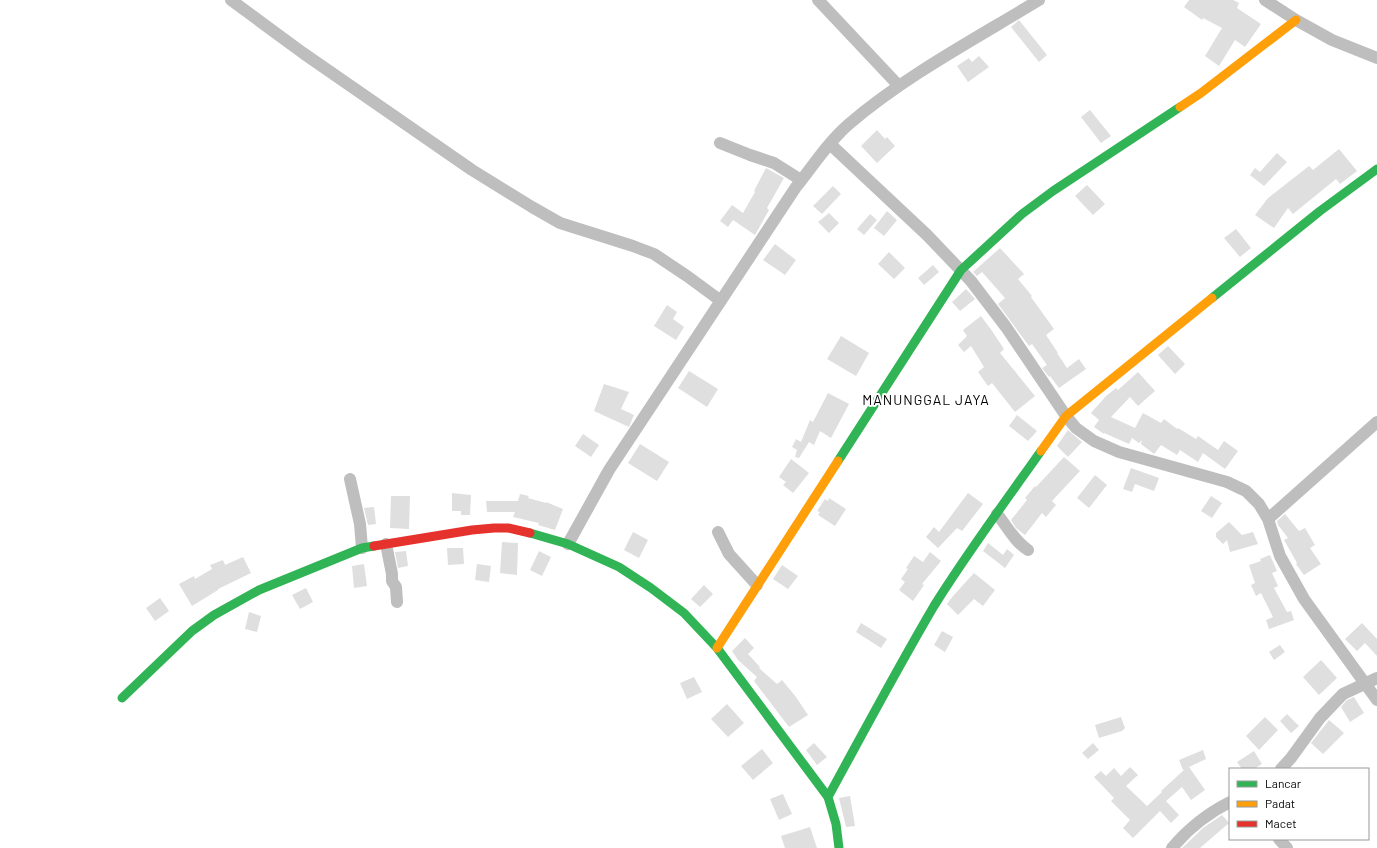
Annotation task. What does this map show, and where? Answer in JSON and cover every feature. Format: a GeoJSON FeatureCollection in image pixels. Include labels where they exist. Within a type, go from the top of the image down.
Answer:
{"type":"FeatureCollection","features":[{"type":"Feature","properties":{"kind":"street"},"geometry":{"type":"LineString","coordinates":[[231,0],[303,53],[472,170],[532,207],[560,222],[654,254],[721,301]]}},
{"type":"Feature","properties":{"kind":"street"},"geometry":{"type":"LineString","coordinates":[[818,0],[899,86]]}},
{"type":"Feature","properties":{"kind":"street"},"geometry":{"type":"LineString","coordinates":[[568,544],[609,470],[801,180],[830,144],[848,125],[899,86],[1039,0]]}},
{"type":"Feature","properties":{"kind":"street"},"geometry":{"type":"LineString","coordinates":[[1271,1],[1296,20],[1332,40],[1377,58]]}},
{"type":"Feature","properties":{"kind":"street"},"geometry":{"type":"LineString","coordinates":[[717,648],[961,270],[1022,214],[1053,191],[1201,93],[1296,20]]}},
{"type":"Feature","properties":{"kind":"street"},"geometry":{"type":"LineString","coordinates":[[720,143],[774,163],[801,180]]}},
{"type":"Feature","properties":{"kind":"street"},"geometry":{"type":"LineString","coordinates":[[830,144],[927,234],[972,281],[1006,327],[1066,416],[1076,428],[1094,441],[1119,452],[1227,482],[1246,491],[1259,504],[1268,518],[1280,556],[1304,599],[1377,700]]}},
{"type":"Feature","properties":{"kind":"street"},"geometry":{"type":"LineString","coordinates":[[828,797],[889,684],[934,605],[1066,416],[1320,211],[1377,169]]}},
{"type":"Feature","properties":{"kind":"street"},"geometry":{"type":"LineString","coordinates":[[1268,518],[1377,422]]}},
{"type":"Feature","properties":{"kind":"street"},"geometry":{"type":"LineString","coordinates":[[350,480],[360,524],[362,548]]}},
{"type":"Feature","properties":{"kind":"street"},"geometry":{"type":"LineString","coordinates":[[997,514],[1014,538],[1028,550]]}},
{"type":"Feature","properties":{"kind":"street"},"geometry":{"type":"LineString","coordinates":[[122,698],[180,641],[214,615],[260,590],[362,548],[427,536],[494,528],[508,528],[568,544],[619,567],[651,588],[684,613],[717,648],[828,797],[836,824],[839,848]]}},
{"type":"Feature","properties":{"kind":"street"},"geometry":{"type":"LineString","coordinates":[[718,532],[729,554],[757,585]]}},
{"type":"Feature","properties":{"kind":"street"},"geometry":{"type":"LineString","coordinates":[[386,544],[392,581],[396,587],[397,602]]}},
{"type":"Feature","properties":{"kind":"street"},"geometry":{"type":"LineString","coordinates":[[1282,768],[1320,718],[1344,694],[1377,678]]}},
{"type":"Feature","properties":{"kind":"street"},"geometry":{"type":"LineString","coordinates":[[1172,848],[1198,822],[1220,806],[1229,802]]}},
{"type":"Feature","properties":{"kind":"street"},"geometry":{"type":"LineString","coordinates":[[1280,840],[1287,848]]}},
{"type":"Feature","properties":{"kind":"building"},"geometry":{"type":"Polygon","coordinates":[[[1189,0],[1233,0],[1239,3],[1237,8],[1261,24],[1245,47],[1235,40],[1219,66],[1205,56],[1222,28],[1203,18],[1202,20],[1184,7],[1189,0]]]}},
{"type":"Feature","properties":{"kind":"building"},"geometry":{"type":"Polygon","coordinates":[[[1019,20],[1047,55],[1039,62],[1011,27],[1019,20]]]}},
{"type":"Feature","properties":{"kind":"building"},"geometry":{"type":"Polygon","coordinates":[[[979,56],[989,67],[968,82],[957,66],[969,58],[972,62],[979,56]]]}},
{"type":"Feature","properties":{"kind":"building"},"geometry":{"type":"Polygon","coordinates":[[[1090,110],[1111,136],[1101,143],[1081,117],[1090,110]]]}},
{"type":"Feature","properties":{"kind":"building"},"geometry":{"type":"Polygon","coordinates":[[[877,130],[885,139],[887,137],[895,146],[877,163],[861,146],[877,130]]]}},
{"type":"Feature","properties":{"kind":"building"},"geometry":{"type":"Polygon","coordinates":[[[1339,149],[1357,171],[1340,184],[1336,179],[1293,214],[1288,208],[1274,228],[1255,215],[1268,198],[1309,166],[1313,170],[1339,149]]]}},
{"type":"Feature","properties":{"kind":"building"},"geometry":{"type":"Polygon","coordinates":[[[1277,153],[1287,162],[1264,186],[1250,175],[1255,168],[1260,172],[1277,153]]]}},
{"type":"Feature","properties":{"kind":"building"},"geometry":{"type":"Polygon","coordinates":[[[766,168],[784,178],[767,208],[769,210],[755,235],[733,220],[728,227],[720,221],[732,205],[743,213],[766,168]]]}},
{"type":"Feature","properties":{"kind":"building"},"geometry":{"type":"Polygon","coordinates":[[[1087,185],[1105,204],[1093,215],[1075,196],[1087,185]]]}},
{"type":"Feature","properties":{"kind":"building"},"geometry":{"type":"Polygon","coordinates":[[[833,186],[841,194],[822,214],[813,206],[833,186]]]}},
{"type":"Feature","properties":{"kind":"building"},"geometry":{"type":"Polygon","coordinates":[[[887,211],[897,220],[884,236],[874,228],[887,211]]]}},
{"type":"Feature","properties":{"kind":"building"},"geometry":{"type":"Polygon","coordinates":[[[829,213],[839,223],[829,233],[818,222],[829,213]]]}},
{"type":"Feature","properties":{"kind":"building"},"geometry":{"type":"Polygon","coordinates":[[[870,214],[877,220],[864,235],[857,229],[870,214]]]}},
{"type":"Feature","properties":{"kind":"building"},"geometry":{"type":"Polygon","coordinates":[[[1236,229],[1251,248],[1240,257],[1224,238],[1236,229]]]}},
{"type":"Feature","properties":{"kind":"building"},"geometry":{"type":"Polygon","coordinates":[[[775,244],[796,260],[785,275],[763,260],[775,244]]]}},
{"type":"Feature","properties":{"kind":"building"},"geometry":{"type":"Polygon","coordinates":[[[1000,248],[1024,274],[1018,279],[1032,296],[1031,297],[1054,329],[1046,335],[1067,368],[1079,359],[1086,369],[1059,388],[1042,368],[1047,365],[1032,344],[1029,346],[998,304],[1005,298],[982,272],[977,276],[973,272],[1000,248]]]}},
{"type":"Feature","properties":{"kind":"building"},"geometry":{"type":"Polygon","coordinates":[[[889,252],[905,268],[894,279],[878,264],[889,252]]]}},
{"type":"Feature","properties":{"kind":"building"},"geometry":{"type":"Polygon","coordinates":[[[933,265],[939,272],[924,285],[918,278],[933,265]]]}},
{"type":"Feature","properties":{"kind":"building"},"geometry":{"type":"Polygon","coordinates":[[[966,289],[975,299],[960,311],[952,302],[966,289]]]}},
{"type":"Feature","properties":{"kind":"building"},"geometry":{"type":"Polygon","coordinates":[[[667,305],[677,312],[673,319],[684,327],[676,340],[654,326],[667,305]]]}},
{"type":"Feature","properties":{"kind":"building"},"geometry":{"type":"Polygon","coordinates":[[[981,316],[1004,349],[1000,353],[1035,396],[1015,412],[992,383],[988,386],[978,372],[984,367],[971,346],[964,352],[958,345],[967,336],[963,330],[981,316]]]}},
{"type":"Feature","properties":{"kind":"building"},"geometry":{"type":"Polygon","coordinates":[[[841,336],[869,353],[856,376],[827,359],[841,336]]]}},
{"type":"Feature","properties":{"kind":"building"},"geometry":{"type":"Polygon","coordinates":[[[1168,346],[1185,364],[1175,374],[1158,355],[1168,346]]]}},
{"type":"Feature","properties":{"kind":"building"},"geometry":{"type":"Polygon","coordinates":[[[689,371],[718,389],[707,407],[678,388],[689,371]]]}},
{"type":"Feature","properties":{"kind":"building"},"geometry":{"type":"Polygon","coordinates":[[[1138,372],[1155,391],[1138,406],[1130,397],[1111,417],[1135,428],[1143,413],[1161,423],[1164,419],[1177,429],[1178,428],[1196,439],[1198,436],[1218,450],[1224,441],[1238,451],[1225,469],[1203,453],[1198,462],[1180,450],[1177,455],[1161,445],[1154,454],[1141,444],[1142,440],[1139,443],[1132,438],[1129,444],[1104,434],[1094,427],[1099,420],[1091,413],[1106,396],[1116,388],[1118,390],[1138,372]]]}},
{"type":"Feature","properties":{"kind":"building"},"geometry":{"type":"Polygon","coordinates":[[[604,384],[629,392],[621,409],[634,415],[629,427],[594,411],[604,384]]]}},
{"type":"Feature","properties":{"kind":"building"},"geometry":{"type":"Polygon","coordinates":[[[828,393],[849,404],[831,438],[820,431],[814,445],[809,442],[799,458],[795,457],[797,450],[792,447],[796,439],[801,442],[810,420],[813,422],[828,393]]]}},
{"type":"Feature","properties":{"kind":"building"},"geometry":{"type":"Polygon","coordinates":[[[1017,415],[1037,431],[1028,441],[1009,426],[1017,415]]]}},
{"type":"Feature","properties":{"kind":"building"},"geometry":{"type":"Polygon","coordinates":[[[1068,430],[1082,442],[1068,457],[1057,446],[1068,430]]]}},
{"type":"Feature","properties":{"kind":"building"},"geometry":{"type":"Polygon","coordinates":[[[583,434],[599,445],[591,457],[575,446],[583,434]]]}},
{"type":"Feature","properties":{"kind":"building"},"geometry":{"type":"Polygon","coordinates":[[[640,444],[669,462],[657,481],[628,463],[640,444]]]}},
{"type":"Feature","properties":{"kind":"building"},"geometry":{"type":"Polygon","coordinates":[[[1064,457],[1080,471],[1052,501],[1056,505],[1046,517],[1042,513],[1025,535],[1016,528],[1011,520],[1027,500],[1025,498],[1035,486],[1036,487],[1064,457]]]}},
{"type":"Feature","properties":{"kind":"building"},"geometry":{"type":"Polygon","coordinates":[[[791,459],[809,473],[793,493],[783,485],[786,482],[779,477],[791,459]]]}},
{"type":"Feature","properties":{"kind":"building"},"geometry":{"type":"Polygon","coordinates":[[[1131,468],[1159,478],[1154,491],[1135,484],[1132,492],[1123,489],[1131,468]]]}},
{"type":"Feature","properties":{"kind":"building"},"geometry":{"type":"Polygon","coordinates":[[[1095,475],[1107,485],[1089,508],[1077,498],[1095,475]]]}},
{"type":"Feature","properties":{"kind":"building"},"geometry":{"type":"Polygon","coordinates":[[[452,493],[471,495],[470,515],[461,515],[461,511],[452,511],[452,493]]]}},
{"type":"Feature","properties":{"kind":"building"},"geometry":{"type":"Polygon","coordinates":[[[968,493],[983,504],[962,531],[957,528],[938,548],[926,537],[934,527],[939,532],[968,493]]]}},
{"type":"Feature","properties":{"kind":"building"},"geometry":{"type":"Polygon","coordinates":[[[520,494],[563,509],[555,530],[538,525],[539,523],[513,517],[515,512],[487,512],[486,501],[518,501],[520,494]]]}},
{"type":"Feature","properties":{"kind":"building"},"geometry":{"type":"Polygon","coordinates":[[[391,496],[410,496],[409,529],[390,528],[391,496]]]}},
{"type":"Feature","properties":{"kind":"building"},"geometry":{"type":"Polygon","coordinates":[[[1211,496],[1222,503],[1212,518],[1201,511],[1211,496]]]}},
{"type":"Feature","properties":{"kind":"building"},"geometry":{"type":"Polygon","coordinates":[[[829,498],[846,509],[835,526],[818,515],[820,512],[817,511],[825,499],[828,501],[829,498]]]}},
{"type":"Feature","properties":{"kind":"building"},"geometry":{"type":"Polygon","coordinates":[[[374,507],[376,524],[368,525],[364,508],[374,507]]]}},
{"type":"Feature","properties":{"kind":"building"},"geometry":{"type":"Polygon","coordinates":[[[1285,514],[1299,531],[1305,528],[1315,545],[1310,548],[1321,564],[1304,575],[1296,564],[1297,563],[1284,540],[1288,538],[1278,525],[1277,521],[1285,514]]]}},
{"type":"Feature","properties":{"kind":"building"},"geometry":{"type":"Polygon","coordinates":[[[1229,522],[1242,535],[1253,532],[1258,544],[1230,552],[1227,540],[1223,544],[1216,537],[1216,533],[1229,522]]]}},
{"type":"Feature","properties":{"kind":"building"},"geometry":{"type":"Polygon","coordinates":[[[633,532],[648,540],[639,558],[624,550],[633,532]]]}},
{"type":"Feature","properties":{"kind":"building"},"geometry":{"type":"Polygon","coordinates":[[[502,542],[518,543],[517,575],[500,573],[502,542]]]}},
{"type":"Feature","properties":{"kind":"building"},"geometry":{"type":"Polygon","coordinates":[[[988,543],[1003,555],[1007,549],[1014,555],[1005,568],[983,551],[988,543]]]}},
{"type":"Feature","properties":{"kind":"building"},"geometry":{"type":"Polygon","coordinates":[[[447,548],[463,548],[464,564],[448,565],[447,548]]]}},
{"type":"Feature","properties":{"kind":"building"},"geometry":{"type":"Polygon","coordinates":[[[406,551],[408,566],[398,568],[395,552],[406,551]]]}},
{"type":"Feature","properties":{"kind":"building"},"geometry":{"type":"Polygon","coordinates":[[[539,551],[551,557],[542,576],[530,570],[539,551]]]}},
{"type":"Feature","properties":{"kind":"building"},"geometry":{"type":"Polygon","coordinates":[[[930,552],[941,561],[922,584],[924,585],[913,601],[899,590],[905,582],[901,579],[914,556],[923,562],[930,552]]]}},
{"type":"Feature","properties":{"kind":"building"},"geometry":{"type":"Polygon","coordinates":[[[1270,555],[1277,571],[1272,573],[1278,586],[1274,588],[1287,612],[1291,611],[1294,620],[1269,629],[1266,620],[1273,617],[1261,593],[1256,596],[1251,585],[1255,583],[1249,565],[1261,561],[1260,559],[1270,555]]]}},
{"type":"Feature","properties":{"kind":"building"},"geometry":{"type":"Polygon","coordinates":[[[243,557],[251,573],[218,589],[192,606],[179,584],[194,576],[195,579],[212,569],[210,565],[223,560],[225,565],[243,557]]]}},
{"type":"Feature","properties":{"kind":"building"},"geometry":{"type":"Polygon","coordinates":[[[364,564],[367,586],[354,588],[352,566],[364,564]]]}},
{"type":"Feature","properties":{"kind":"building"},"geometry":{"type":"Polygon","coordinates":[[[477,564],[491,566],[489,582],[475,580],[477,564]]]}},
{"type":"Feature","properties":{"kind":"building"},"geometry":{"type":"Polygon","coordinates":[[[782,565],[798,576],[788,589],[773,579],[782,565]]]}},
{"type":"Feature","properties":{"kind":"building"},"geometry":{"type":"Polygon","coordinates":[[[974,573],[995,590],[983,606],[974,599],[958,615],[947,604],[974,573]]]}},
{"type":"Feature","properties":{"kind":"building"},"geometry":{"type":"Polygon","coordinates":[[[704,585],[713,594],[700,607],[691,599],[704,585]]]}},
{"type":"Feature","properties":{"kind":"building"},"geometry":{"type":"Polygon","coordinates":[[[306,588],[313,602],[300,609],[292,595],[306,588]]]}},
{"type":"Feature","properties":{"kind":"building"},"geometry":{"type":"Polygon","coordinates":[[[160,598],[169,611],[155,621],[146,608],[160,598]]]}},
{"type":"Feature","properties":{"kind":"building"},"geometry":{"type":"Polygon","coordinates":[[[249,612],[261,616],[257,632],[245,629],[249,612]]]}},
{"type":"Feature","properties":{"kind":"building"},"geometry":{"type":"Polygon","coordinates":[[[861,623],[887,639],[881,648],[856,632],[861,623]]]}},
{"type":"Feature","properties":{"kind":"building"},"geometry":{"type":"Polygon","coordinates":[[[1362,623],[1377,639],[1377,656],[1365,643],[1357,651],[1345,639],[1362,623]]]}},
{"type":"Feature","properties":{"kind":"building"},"geometry":{"type":"Polygon","coordinates":[[[942,631],[953,637],[945,652],[934,645],[942,631]]]}},
{"type":"Feature","properties":{"kind":"building"},"geometry":{"type":"Polygon","coordinates":[[[745,638],[754,648],[748,654],[760,667],[759,668],[777,684],[782,680],[808,715],[789,727],[754,681],[757,677],[738,660],[732,651],[745,638]]]}},
{"type":"Feature","properties":{"kind":"building"},"geometry":{"type":"Polygon","coordinates":[[[1280,645],[1285,652],[1274,660],[1269,652],[1280,645]]]}},
{"type":"Feature","properties":{"kind":"building"},"geometry":{"type":"Polygon","coordinates":[[[1321,660],[1337,678],[1319,695],[1303,677],[1321,660]]]}},
{"type":"Feature","properties":{"kind":"building"},"geometry":{"type":"Polygon","coordinates":[[[694,677],[702,692],[687,699],[680,683],[694,677]]]}},
{"type":"Feature","properties":{"kind":"building"},"geometry":{"type":"Polygon","coordinates":[[[1354,697],[1364,713],[1350,722],[1341,707],[1347,700],[1354,697]]]}},
{"type":"Feature","properties":{"kind":"building"},"geometry":{"type":"Polygon","coordinates":[[[727,704],[744,723],[728,737],[711,719],[727,704]]]}},
{"type":"Feature","properties":{"kind":"building"},"geometry":{"type":"Polygon","coordinates":[[[1287,714],[1299,726],[1291,733],[1280,721],[1287,714]]]}},
{"type":"Feature","properties":{"kind":"building"},"geometry":{"type":"Polygon","coordinates":[[[1121,717],[1125,728],[1122,731],[1099,738],[1095,725],[1121,717]]]}},
{"type":"Feature","properties":{"kind":"building"},"geometry":{"type":"Polygon","coordinates":[[[1265,717],[1278,730],[1259,750],[1246,736],[1265,717]]]}},
{"type":"Feature","properties":{"kind":"building"},"geometry":{"type":"Polygon","coordinates":[[[1329,720],[1344,733],[1323,754],[1311,743],[1329,720]]]}},
{"type":"Feature","properties":{"kind":"building"},"geometry":{"type":"Polygon","coordinates":[[[814,743],[827,757],[817,765],[806,750],[814,743]]]}},
{"type":"Feature","properties":{"kind":"building"},"geometry":{"type":"Polygon","coordinates":[[[1093,743],[1099,750],[1088,759],[1082,753],[1093,743]]]}},
{"type":"Feature","properties":{"kind":"building"},"geometry":{"type":"Polygon","coordinates":[[[762,749],[773,763],[753,780],[741,766],[762,749]]]}},
{"type":"Feature","properties":{"kind":"building"},"geometry":{"type":"Polygon","coordinates":[[[1203,750],[1206,759],[1189,767],[1205,790],[1191,800],[1182,787],[1166,801],[1179,815],[1171,823],[1160,811],[1133,838],[1123,828],[1130,820],[1111,801],[1114,798],[1094,777],[1101,771],[1106,776],[1114,768],[1121,776],[1130,767],[1138,775],[1126,786],[1147,806],[1185,769],[1183,770],[1179,760],[1203,750]]]}},
{"type":"Feature","properties":{"kind":"building"},"geometry":{"type":"Polygon","coordinates":[[[1254,751],[1262,764],[1256,768],[1241,768],[1237,762],[1254,751]]]}},
{"type":"Feature","properties":{"kind":"building"},"geometry":{"type":"Polygon","coordinates":[[[783,794],[792,814],[779,820],[770,799],[783,794]]]}},
{"type":"Feature","properties":{"kind":"building"},"geometry":{"type":"Polygon","coordinates":[[[850,796],[855,826],[846,827],[839,798],[850,796]]]}},
{"type":"Feature","properties":{"kind":"building"},"geometry":{"type":"Polygon","coordinates":[[[1222,815],[1229,823],[1200,848],[1182,848],[1203,828],[1222,815]]]}},
{"type":"Feature","properties":{"kind":"building"},"geometry":{"type":"Polygon","coordinates":[[[810,827],[817,848],[785,848],[781,836],[810,827]]]}},
{"type":"Feature","properties":{"kind":"traffic: fast"},"geometry":{"type":"LineString","coordinates":[[838,461],[961,270],[1022,214],[1053,191],[1180,107]]}},
{"type":"Feature","properties":{"kind":"traffic: fast"},"geometry":{"type":"LineString","coordinates":[[1212,298],[1320,211],[1377,169]]}},
{"type":"Feature","properties":{"kind":"traffic: fast"},"geometry":{"type":"LineString","coordinates":[[828,797],[893,677],[934,606],[973,547],[1041,451]]}},
{"type":"Feature","properties":{"kind":"traffic: fast"},"geometry":{"type":"LineString","coordinates":[[530,533],[568,544],[619,567],[651,588],[684,613],[717,648],[828,797],[836,824],[839,848]]}},
{"type":"Feature","properties":{"kind":"traffic: fast"},"geometry":{"type":"LineString","coordinates":[[122,698],[192,631],[214,615],[259,590],[362,548],[374,546]]}},
{"type":"Feature","properties":{"kind":"traffic: slow"},"geometry":{"type":"LineString","coordinates":[[1180,107],[1201,93],[1296,20]]}},
{"type":"Feature","properties":{"kind":"traffic: slow"},"geometry":{"type":"LineString","coordinates":[[1041,451],[1066,416],[1212,298]]}},
{"type":"Feature","properties":{"kind":"traffic: slow"},"geometry":{"type":"LineString","coordinates":[[717,648],[838,461]]}},
{"type":"Feature","properties":{"kind":"traffic: jam"},"geometry":{"type":"LineString","coordinates":[[374,546],[472,530],[494,528],[508,528],[530,533]]}},
{"type":"Feature","properties":{"kind":"district","name":"MANUNGGAL JAYA"},"geometry":{"type":"Point","coordinates":[926,400]}}]}
